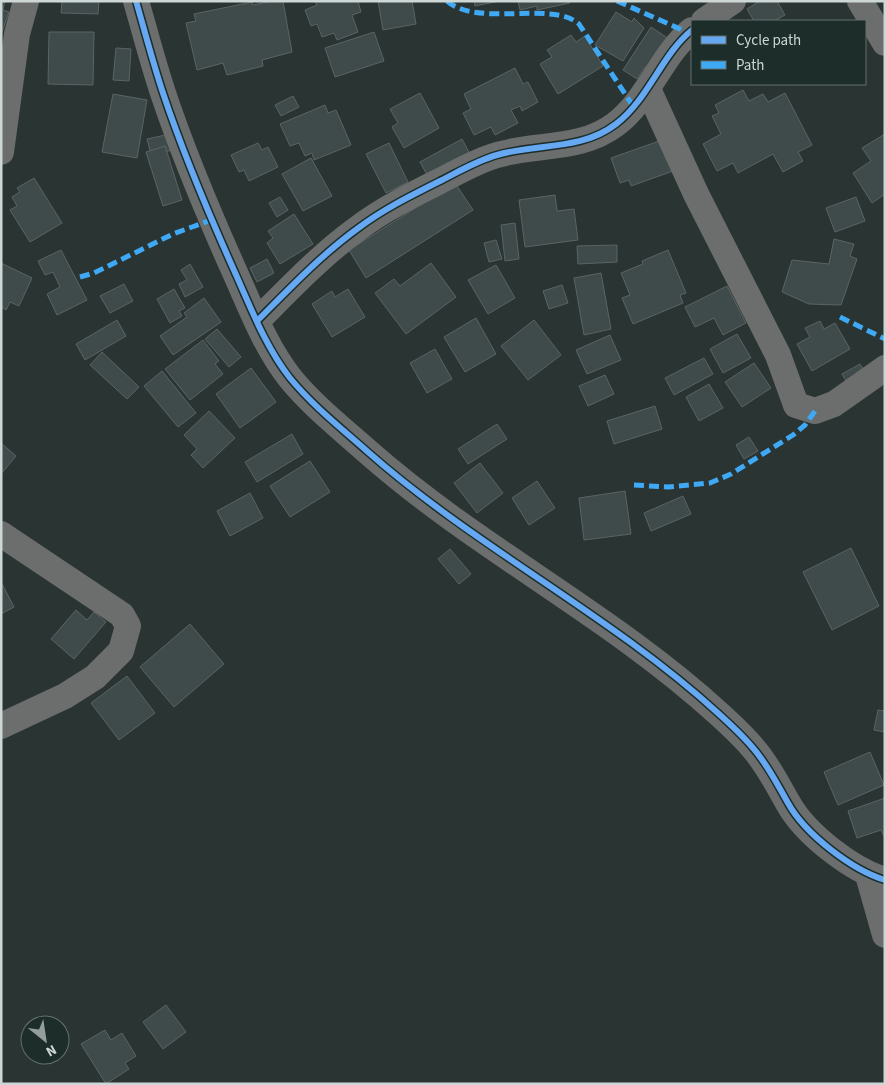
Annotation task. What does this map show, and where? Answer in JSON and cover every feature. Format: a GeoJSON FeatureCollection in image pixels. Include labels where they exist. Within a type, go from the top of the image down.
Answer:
{"type":"FeatureCollection","features":[{"type":"Feature","properties":{"kind":"street"},"geometry":{"type":"LineString","coordinates":[[1,152],[17,34],[26,1]]}},
{"type":"Feature","properties":{"kind":"street"},"geometry":{"type":"LineString","coordinates":[[136,1],[166,103],[211,220],[257,322],[287,375],[336,426],[418,493],[546,585],[639,646],[719,714],[754,748],[778,782],[789,806],[824,846],[876,877],[885,935]]}},
{"type":"Feature","properties":{"kind":"street"},"geometry":{"type":"LineString","coordinates":[[705,20],[733,1]]}},
{"type":"Feature","properties":{"kind":"street"},"geometry":{"type":"LineString","coordinates":[[860,1],[885,42]]}},
{"type":"Feature","properties":{"kind":"street"},"geometry":{"type":"LineString","coordinates":[[257,322],[321,258],[357,228],[401,201],[476,162],[522,149],[579,142],[617,124],[648,89],[678,46],[691,31]]}},
{"type":"Feature","properties":{"kind":"street"},"geometry":{"type":"LineString","coordinates":[[648,89],[700,203],[778,355],[796,405],[815,411],[834,404],[885,368]]}},
{"type":"Feature","properties":{"kind":"street"},"geometry":{"type":"LineString","coordinates":[[1,534],[122,615],[128,626],[121,651],[95,677],[65,696],[1,726]]}},
{"type":"Feature","properties":{"kind":"building"},"geometry":{"type":"Polygon","coordinates":[[[1,1],[5,1],[3,10],[9,12],[1,35],[1,1]]]}},
{"type":"Feature","properties":{"kind":"building"},"geometry":{"type":"Polygon","coordinates":[[[62,1],[99,1],[98,14],[61,13],[62,1]]]}},
{"type":"Feature","properties":{"kind":"building"},"geometry":{"type":"Polygon","coordinates":[[[283,1],[292,52],[262,60],[263,66],[227,75],[223,63],[197,70],[186,23],[196,21],[194,14],[252,2],[253,5],[283,1]]]}},
{"type":"Feature","properties":{"kind":"building"},"geometry":{"type":"Polygon","coordinates":[[[315,1],[358,1],[361,12],[352,15],[358,32],[337,40],[334,33],[322,37],[317,24],[311,26],[305,10],[317,5],[315,1]]]}},
{"type":"Feature","properties":{"kind":"building"},"geometry":{"type":"Polygon","coordinates":[[[378,1],[412,1],[416,24],[383,30],[378,1]]]}},
{"type":"Feature","properties":{"kind":"building"},"geometry":{"type":"Polygon","coordinates":[[[474,1],[500,1],[475,6],[474,1]]]}},
{"type":"Feature","properties":{"kind":"building"},"geometry":{"type":"Polygon","coordinates":[[[518,1],[569,1],[570,3],[537,10],[537,6],[520,10],[518,1]]]}},
{"type":"Feature","properties":{"kind":"building"},"geometry":{"type":"Polygon","coordinates":[[[760,1],[777,1],[785,15],[776,20],[753,20],[747,9],[760,1]]]}},
{"type":"Feature","properties":{"kind":"building"},"geometry":{"type":"Polygon","coordinates":[[[616,12],[632,22],[634,18],[644,28],[623,61],[595,45],[616,12]]]}},
{"type":"Feature","properties":{"kind":"building"},"geometry":{"type":"Polygon","coordinates":[[[651,27],[672,41],[652,72],[645,67],[637,79],[623,70],[651,27]]]}},
{"type":"Feature","properties":{"kind":"building"},"geometry":{"type":"Polygon","coordinates":[[[49,32],[94,32],[93,85],[48,84],[49,32]]]}},
{"type":"Feature","properties":{"kind":"building"},"geometry":{"type":"Polygon","coordinates":[[[374,32],[384,61],[335,77],[325,48],[374,32]]]}},
{"type":"Feature","properties":{"kind":"building"},"geometry":{"type":"Polygon","coordinates":[[[571,35],[576,42],[585,36],[603,66],[558,94],[540,64],[552,57],[547,50],[571,35]]]}},
{"type":"Feature","properties":{"kind":"building"},"geometry":{"type":"Polygon","coordinates":[[[116,48],[131,49],[129,81],[113,80],[116,48]]]}},
{"type":"Feature","properties":{"kind":"building"},"geometry":{"type":"Polygon","coordinates":[[[515,68],[523,84],[528,82],[538,102],[522,111],[520,106],[511,110],[518,123],[495,135],[491,127],[474,135],[463,113],[471,109],[464,94],[515,68]]]}},
{"type":"Feature","properties":{"kind":"building"},"geometry":{"type":"Polygon","coordinates":[[[743,90],[749,101],[763,94],[768,102],[785,93],[812,145],[798,152],[803,161],[783,172],[773,154],[738,173],[733,163],[717,171],[703,144],[721,134],[712,116],[719,113],[715,105],[743,90]]]}},
{"type":"Feature","properties":{"kind":"building"},"geometry":{"type":"Polygon","coordinates":[[[420,93],[439,128],[404,148],[392,127],[398,123],[390,109],[420,93]]]}},
{"type":"Feature","properties":{"kind":"building"},"geometry":{"type":"Polygon","coordinates":[[[113,94],[147,100],[137,158],[102,152],[113,94]]]}},
{"type":"Feature","properties":{"kind":"building"},"geometry":{"type":"Polygon","coordinates":[[[293,96],[299,107],[281,116],[275,105],[293,96]]]}},
{"type":"Feature","properties":{"kind":"building"},"geometry":{"type":"Polygon","coordinates":[[[325,105],[328,113],[336,110],[351,145],[314,160],[312,153],[305,156],[299,143],[290,146],[280,124],[325,105]]]}},
{"type":"Feature","properties":{"kind":"building"},"geometry":{"type":"Polygon","coordinates":[[[170,134],[174,150],[151,154],[147,139],[170,134]]]}},
{"type":"Feature","properties":{"kind":"building"},"geometry":{"type":"Polygon","coordinates":[[[885,134],[885,194],[872,203],[853,173],[871,161],[862,148],[885,134]]]}},
{"type":"Feature","properties":{"kind":"building"},"geometry":{"type":"Polygon","coordinates":[[[462,139],[472,158],[431,182],[420,162],[462,139]]]}},
{"type":"Feature","properties":{"kind":"building"},"geometry":{"type":"Polygon","coordinates":[[[662,140],[673,171],[631,186],[629,180],[620,183],[611,158],[662,140]]]}},
{"type":"Feature","properties":{"kind":"building"},"geometry":{"type":"Polygon","coordinates":[[[258,143],[262,150],[268,147],[278,167],[249,181],[244,170],[239,172],[231,155],[258,143]]]}},
{"type":"Feature","properties":{"kind":"building"},"geometry":{"type":"Polygon","coordinates":[[[389,143],[408,182],[386,193],[366,154],[389,143]]]}},
{"type":"Feature","properties":{"kind":"building"},"geometry":{"type":"Polygon","coordinates":[[[165,146],[182,200],[163,206],[146,152],[165,146]]]}},
{"type":"Feature","properties":{"kind":"building"},"geometry":{"type":"Polygon","coordinates":[[[311,158],[332,196],[303,211],[282,174],[311,158]]]}},
{"type":"Feature","properties":{"kind":"building"},"geometry":{"type":"Polygon","coordinates":[[[34,178],[62,223],[30,242],[10,210],[17,206],[12,197],[20,192],[17,188],[34,178]]]}},
{"type":"Feature","properties":{"kind":"building"},"geometry":{"type":"Polygon","coordinates":[[[455,183],[473,210],[366,278],[349,250],[455,183]]]}},
{"type":"Feature","properties":{"kind":"building"},"geometry":{"type":"Polygon","coordinates":[[[555,195],[557,211],[574,209],[578,240],[525,247],[519,200],[555,195]]]}},
{"type":"Feature","properties":{"kind":"building"},"geometry":{"type":"Polygon","coordinates":[[[280,197],[288,210],[277,217],[269,203],[280,197]]]}},
{"type":"Feature","properties":{"kind":"building"},"geometry":{"type":"Polygon","coordinates":[[[856,197],[865,221],[835,232],[826,208],[856,197]]]}},
{"type":"Feature","properties":{"kind":"building"},"geometry":{"type":"Polygon","coordinates":[[[294,214],[313,244],[280,264],[267,243],[273,238],[268,231],[294,214]]]}},
{"type":"Feature","properties":{"kind":"building"},"geometry":{"type":"Polygon","coordinates":[[[515,223],[519,259],[505,261],[501,225],[515,223]]]}},
{"type":"Feature","properties":{"kind":"building"},"geometry":{"type":"Polygon","coordinates":[[[834,239],[854,244],[850,256],[857,259],[841,305],[809,304],[782,292],[792,260],[829,264],[834,239]]]}},
{"type":"Feature","properties":{"kind":"building"},"geometry":{"type":"Polygon","coordinates":[[[496,240],[502,259],[489,262],[484,243],[496,240]]]}},
{"type":"Feature","properties":{"kind":"building"},"geometry":{"type":"Polygon","coordinates":[[[617,245],[617,262],[578,264],[577,246],[617,245]]]}},
{"type":"Feature","properties":{"kind":"building"},"geometry":{"type":"Polygon","coordinates":[[[61,250],[87,300],[57,315],[47,294],[60,287],[53,272],[45,275],[38,261],[61,250]]]}},
{"type":"Feature","properties":{"kind":"building"},"geometry":{"type":"Polygon","coordinates":[[[668,250],[686,293],[680,295],[683,303],[633,324],[622,298],[630,295],[621,273],[643,264],[642,261],[668,250]]]}},
{"type":"Feature","properties":{"kind":"building"},"geometry":{"type":"Polygon","coordinates":[[[267,259],[274,273],[257,282],[250,268],[267,259]]]}},
{"type":"Feature","properties":{"kind":"building"},"geometry":{"type":"Polygon","coordinates":[[[1,263],[32,278],[19,306],[10,302],[6,310],[1,307],[1,263]]]}},
{"type":"Feature","properties":{"kind":"building"},"geometry":{"type":"Polygon","coordinates":[[[431,263],[456,297],[406,334],[375,293],[394,279],[400,286],[431,263]]]}},
{"type":"Feature","properties":{"kind":"building"},"geometry":{"type":"Polygon","coordinates":[[[190,264],[203,287],[185,297],[179,284],[187,280],[181,270],[190,264]]]}},
{"type":"Feature","properties":{"kind":"building"},"geometry":{"type":"Polygon","coordinates":[[[496,265],[515,298],[488,314],[468,280],[496,265]]]}},
{"type":"Feature","properties":{"kind":"building"},"geometry":{"type":"Polygon","coordinates":[[[601,273],[611,329],[584,335],[574,278],[601,273]]]}},
{"type":"Feature","properties":{"kind":"building"},"geometry":{"type":"Polygon","coordinates":[[[124,284],[133,301],[110,313],[100,296],[124,284]]]}},
{"type":"Feature","properties":{"kind":"building"},"geometry":{"type":"Polygon","coordinates":[[[562,285],[568,303],[549,309],[543,291],[562,285]]]}},
{"type":"Feature","properties":{"kind":"building"},"geometry":{"type":"Polygon","coordinates":[[[727,286],[746,323],[723,335],[714,318],[695,327],[685,307],[727,286]]]}},
{"type":"Feature","properties":{"kind":"building"},"geometry":{"type":"Polygon","coordinates":[[[174,289],[185,308],[179,311],[182,316],[170,323],[157,299],[174,289]]]}},
{"type":"Feature","properties":{"kind":"building"},"geometry":{"type":"Polygon","coordinates":[[[348,289],[365,317],[332,337],[312,304],[332,291],[335,297],[348,289]]]}},
{"type":"Feature","properties":{"kind":"building"},"geometry":{"type":"Polygon","coordinates":[[[204,298],[221,322],[173,355],[160,336],[187,317],[184,313],[204,298]]]}},
{"type":"Feature","properties":{"kind":"building"},"geometry":{"type":"Polygon","coordinates":[[[476,318],[496,354],[465,372],[444,337],[476,318]]]}},
{"type":"Feature","properties":{"kind":"building"},"geometry":{"type":"Polygon","coordinates":[[[117,320],[126,336],[85,360],[76,344],[117,320]]]}},
{"type":"Feature","properties":{"kind":"building"},"geometry":{"type":"Polygon","coordinates":[[[534,320],[561,355],[528,380],[501,346],[534,320]]]}},
{"type":"Feature","properties":{"kind":"building"},"geometry":{"type":"Polygon","coordinates":[[[820,321],[824,329],[835,323],[850,349],[812,371],[797,344],[810,337],[805,328],[820,321]]]}},
{"type":"Feature","properties":{"kind":"building"},"geometry":{"type":"Polygon","coordinates":[[[217,329],[241,357],[229,367],[205,339],[217,329]]]}},
{"type":"Feature","properties":{"kind":"building"},"geometry":{"type":"Polygon","coordinates":[[[737,334],[751,358],[723,373],[710,349],[737,334]]]}},
{"type":"Feature","properties":{"kind":"building"},"geometry":{"type":"Polygon","coordinates":[[[610,335],[621,360],[587,374],[576,350],[610,335]]]}},
{"type":"Feature","properties":{"kind":"building"},"geometry":{"type":"Polygon","coordinates":[[[203,340],[219,361],[215,364],[223,374],[190,400],[165,369],[203,340]]]}},
{"type":"Feature","properties":{"kind":"building"},"geometry":{"type":"Polygon","coordinates":[[[435,349],[452,379],[427,393],[410,363],[435,349]]]}},
{"type":"Feature","properties":{"kind":"building"},"geometry":{"type":"Polygon","coordinates":[[[102,352],[139,387],[127,399],[90,365],[102,352]]]}},
{"type":"Feature","properties":{"kind":"building"},"geometry":{"type":"Polygon","coordinates":[[[704,358],[713,374],[674,395],[665,378],[704,358]]]}},
{"type":"Feature","properties":{"kind":"building"},"geometry":{"type":"Polygon","coordinates":[[[754,363],[771,388],[742,407],[725,382],[754,363]]]}},
{"type":"Feature","properties":{"kind":"building"},"geometry":{"type":"Polygon","coordinates":[[[860,364],[867,375],[849,386],[842,374],[860,364]]]}},
{"type":"Feature","properties":{"kind":"building"},"geometry":{"type":"Polygon","coordinates":[[[251,368],[276,402],[240,428],[216,394],[251,368]]]}},
{"type":"Feature","properties":{"kind":"building"},"geometry":{"type":"Polygon","coordinates":[[[162,371],[196,413],[178,427],[144,386],[162,371]]]}},
{"type":"Feature","properties":{"kind":"building"},"geometry":{"type":"Polygon","coordinates":[[[605,375],[614,394],[588,406],[579,386],[605,375]]]}},
{"type":"Feature","properties":{"kind":"building"},"geometry":{"type":"Polygon","coordinates":[[[709,384],[723,408],[699,421],[686,397],[709,384]]]}},
{"type":"Feature","properties":{"kind":"building"},"geometry":{"type":"Polygon","coordinates":[[[655,406],[662,429],[614,444],[607,421],[655,406]]]}},
{"type":"Feature","properties":{"kind":"building"},"geometry":{"type":"Polygon","coordinates":[[[209,411],[235,438],[203,468],[191,455],[197,449],[184,435],[209,411]]]}},
{"type":"Feature","properties":{"kind":"building"},"geometry":{"type":"Polygon","coordinates":[[[497,424],[507,439],[468,464],[458,449],[497,424]]]}},
{"type":"Feature","properties":{"kind":"building"},"geometry":{"type":"Polygon","coordinates":[[[292,434],[303,454],[257,482],[245,462],[292,434]]]}},
{"type":"Feature","properties":{"kind":"building"},"geometry":{"type":"Polygon","coordinates":[[[749,437],[758,451],[744,459],[736,445],[749,437]]]}},
{"type":"Feature","properties":{"kind":"building"},"geometry":{"type":"Polygon","coordinates":[[[1,443],[16,456],[1,474],[1,443]]]}},
{"type":"Feature","properties":{"kind":"building"},"geometry":{"type":"Polygon","coordinates":[[[310,461],[330,492],[290,517],[270,486],[310,461]]]}},
{"type":"Feature","properties":{"kind":"building"},"geometry":{"type":"Polygon","coordinates":[[[480,463],[503,493],[477,513],[454,483],[480,463]]]}},
{"type":"Feature","properties":{"kind":"building"},"geometry":{"type":"Polygon","coordinates":[[[537,481],[555,508],[529,525],[512,498],[537,481]]]}},
{"type":"Feature","properties":{"kind":"building"},"geometry":{"type":"Polygon","coordinates":[[[625,491],[631,534],[584,540],[579,498],[625,491]]]}},
{"type":"Feature","properties":{"kind":"building"},"geometry":{"type":"Polygon","coordinates":[[[250,493],[263,518],[230,536],[217,511],[250,493]]]}},
{"type":"Feature","properties":{"kind":"building"},"geometry":{"type":"Polygon","coordinates":[[[683,496],[691,514],[651,531],[644,513],[683,496]]]}},
{"type":"Feature","properties":{"kind":"building"},"geometry":{"type":"Polygon","coordinates":[[[851,548],[879,606],[832,630],[803,572],[851,548]]]}},
{"type":"Feature","properties":{"kind":"building"},"geometry":{"type":"Polygon","coordinates":[[[450,549],[471,574],[459,584],[438,559],[450,549]]]}},
{"type":"Feature","properties":{"kind":"building"},"geometry":{"type":"Polygon","coordinates":[[[1,582],[14,607],[1,614],[1,582]]]}},
{"type":"Feature","properties":{"kind":"building"},"geometry":{"type":"Polygon","coordinates":[[[76,610],[87,620],[94,612],[106,622],[74,659],[51,639],[76,610]]]}},
{"type":"Feature","properties":{"kind":"building"},"geometry":{"type":"Polygon","coordinates":[[[190,624],[224,664],[174,707],[140,667],[190,624]]]}},
{"type":"Feature","properties":{"kind":"building"},"geometry":{"type":"Polygon","coordinates":[[[127,676],[155,713],[119,740],[91,703],[127,676]]]}},
{"type":"Feature","properties":{"kind":"building"},"geometry":{"type":"Polygon","coordinates":[[[878,710],[885,711],[885,732],[874,730],[878,710]]]}},
{"type":"Feature","properties":{"kind":"building"},"geometry":{"type":"Polygon","coordinates":[[[870,752],[884,785],[838,805],[824,772],[870,752]]]}},
{"type":"Feature","properties":{"kind":"building"},"geometry":{"type":"Polygon","coordinates":[[[885,798],[885,838],[881,830],[857,838],[848,811],[885,798]]]}},
{"type":"Feature","properties":{"kind":"building"},"geometry":{"type":"Polygon","coordinates":[[[166,1005],[186,1032],[163,1049],[143,1022],[166,1005]]]}},
{"type":"Feature","properties":{"kind":"building"},"geometry":{"type":"Polygon","coordinates":[[[105,1030],[111,1040],[122,1033],[136,1056],[125,1063],[129,1069],[106,1084],[81,1044],[105,1030]]]}},
{"type":"Feature","properties":{"kind":"marked path"},"geometry":{"type":"LineString","coordinates":[[447,1],[460,9],[477,13],[534,13],[567,17],[579,24],[633,106]]}},
{"type":"Feature","properties":{"kind":"marked path"},"geometry":{"type":"LineString","coordinates":[[617,1],[689,33]]}},
{"type":"Feature","properties":{"kind":"marked path"},"geometry":{"type":"LineString","coordinates":[[80,277],[94,273],[173,234],[211,220]]}},
{"type":"Feature","properties":{"kind":"marked path"},"geometry":{"type":"LineString","coordinates":[[840,317],[885,339]]}},
{"type":"Feature","properties":{"kind":"marked path"},"geometry":{"type":"LineString","coordinates":[[634,485],[668,487],[710,483],[731,474],[793,435],[805,425],[815,411]]}},
{"type":"Feature","properties":{"kind":"cycle path"},"geometry":{"type":"LineString","coordinates":[[136,1],[163,93],[198,186],[260,329],[274,355],[290,378],[308,398],[410,487],[454,520],[634,645],[677,678],[719,714],[758,754],[796,815],[817,838],[858,868],[885,880]]}},
{"type":"Feature","properties":{"kind":"cycle path"},"geometry":{"type":"LineString","coordinates":[[257,321],[305,273],[343,239],[396,204],[489,157],[512,151],[574,143],[602,133],[616,124],[637,103],[672,51],[691,31]]}}]}
